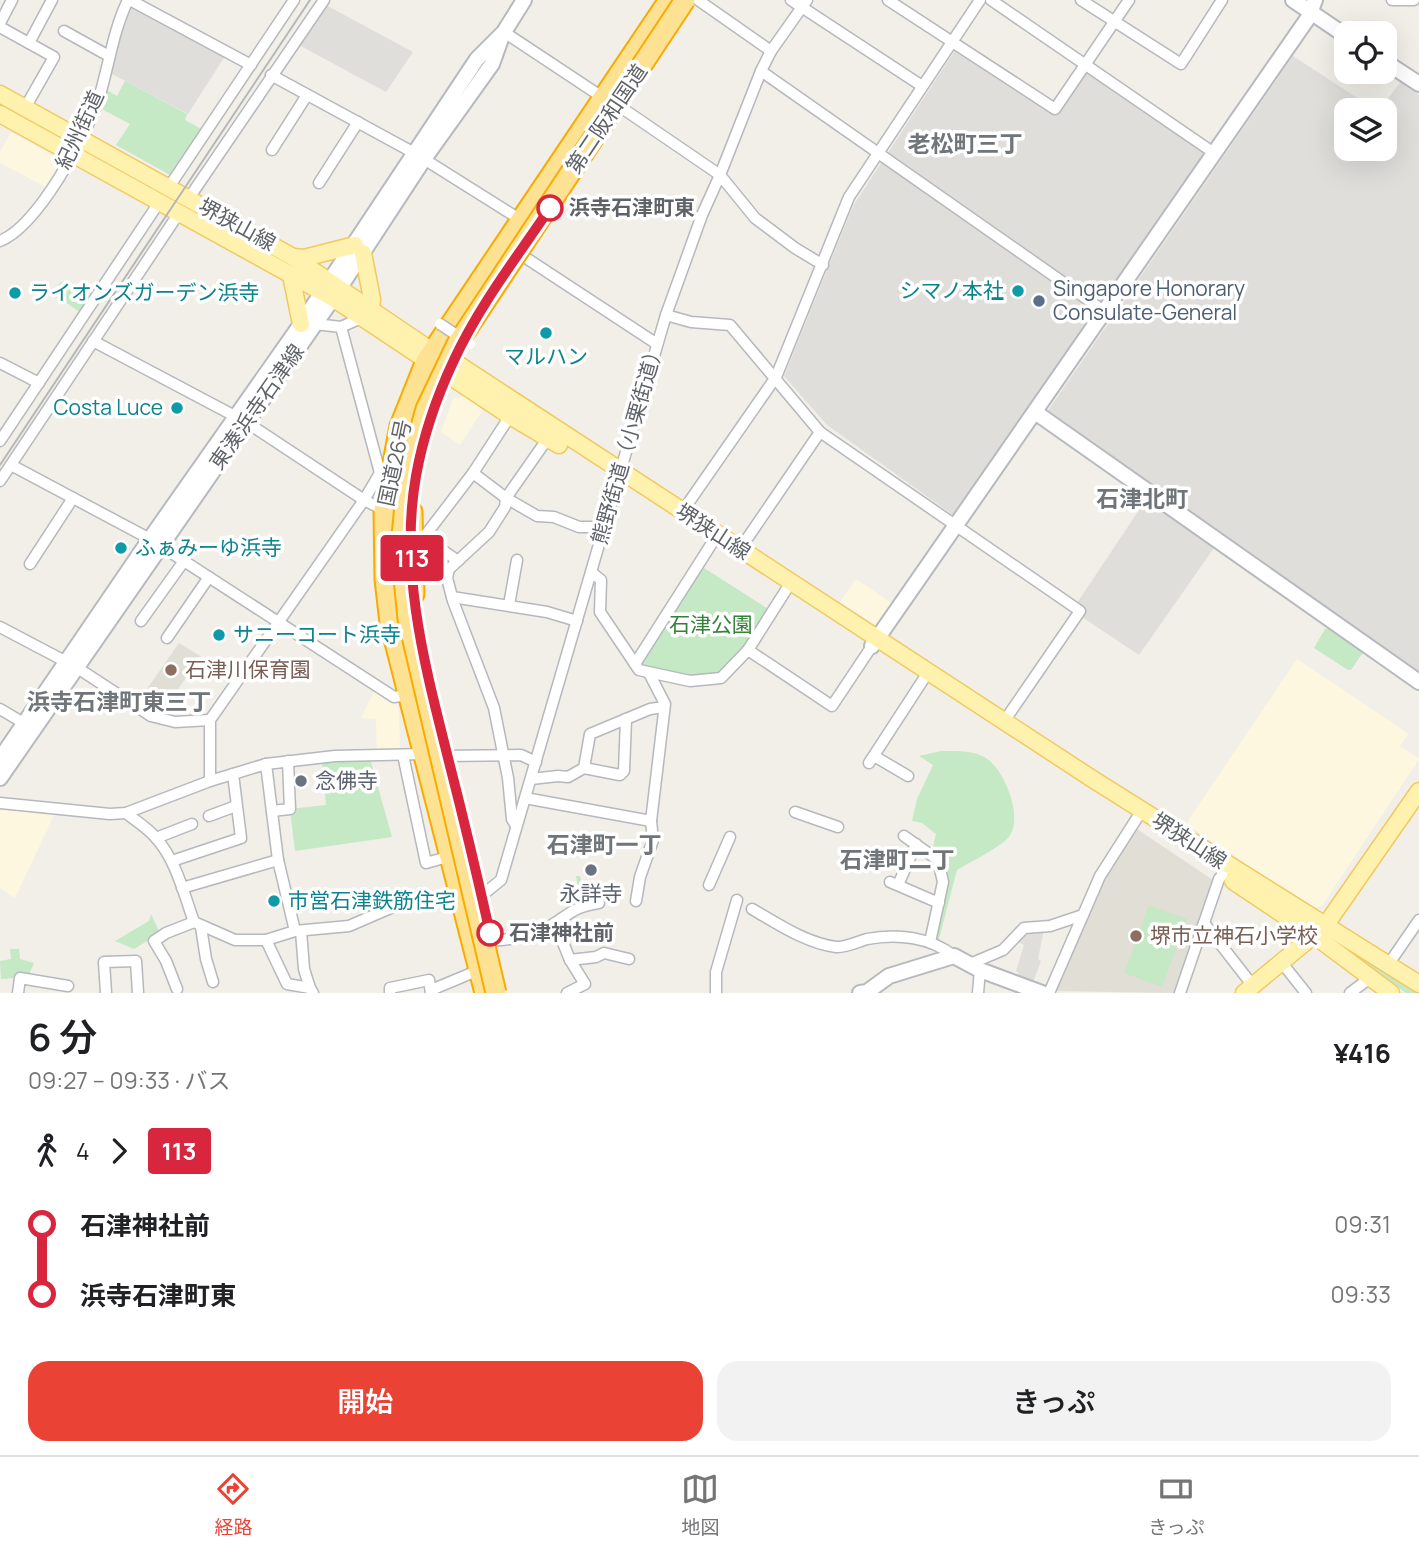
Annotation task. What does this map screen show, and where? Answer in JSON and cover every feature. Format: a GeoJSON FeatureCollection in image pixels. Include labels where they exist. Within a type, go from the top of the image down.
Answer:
{"type":"FeatureCollection","features":[{"type":"Feature","properties":{"kind":"highway","name":"国道26号"},"geometry":{"type":"LineString","coordinates":[[502,993],[419,641],[415,615],[415,477],[423,444],[451,367],[472,324],[520,254],[671,0]]}},
{"type":"Feature","properties":{"kind":"highway","name":"第二阪和国道"},"geometry":{"type":"LineString","coordinates":[[486,993],[400,622],[392,549],[393,499],[397,474],[416,404],[447,337],[671,0]]}},
{"type":"Feature","properties":{"kind":"highway","name":"国道26号"},"geometry":{"type":"LineString","coordinates":[[486,993],[451,856],[413,754],[408,695],[390,623],[385,579],[384,473],[429,356],[522,220],[687,0]]}},
{"type":"Feature","properties":{"kind":"highway","name":"第二阪和国道"},"geometry":{"type":"LineString","coordinates":[[496,993],[408,619],[401,547],[408,473],[426,409],[457,344],[687,0]]}},
{"type":"Feature","properties":{"kind":"main road","name":"堺狭山線"},"geometry":{"type":"LineString","coordinates":[[0,94],[72,133],[76,146],[179,213],[291,275],[331,290]]}},
{"type":"Feature","properties":{"kind":"main road","name":"堺狭山線"},"geometry":{"type":"LineString","coordinates":[[0,114],[169,187],[293,257],[331,290],[366,314],[619,477],[712,543],[1005,720],[1320,931],[1370,978],[1391,993]]}},
{"type":"Feature","properties":{"kind":"main road"},"geometry":{"type":"LineString","coordinates":[[293,257],[304,258],[359,249],[372,299],[366,314]]}},
{"type":"Feature","properties":{"kind":"main road"},"geometry":{"type":"LineString","coordinates":[[291,275],[308,324]]}},
{"type":"Feature","properties":{"kind":"main road","name":"堺狭山線"},"geometry":{"type":"LineString","coordinates":[[451,367],[510,416],[682,512],[740,549],[875,642],[923,680],[1223,874],[1320,931],[1388,965],[1419,984]]}},
{"type":"Feature","properties":{"kind":"main road"},"geometry":{"type":"LineString","coordinates":[[1248,989],[1320,931],[1417,797]]}},
{"type":"Feature","properties":{"kind":"street"},"geometry":{"type":"LineString","coordinates":[[12,0],[0,25],[54,57],[25,108]]}},
{"type":"Feature","properties":{"kind":"street"},"geometry":{"type":"LineString","coordinates":[[29,43],[52,0]]}},
{"type":"Feature","properties":{"kind":"street"},"geometry":{"type":"LineString","coordinates":[[129,0],[251,65]]}},
{"type":"Feature","properties":{"kind":"street","name":"紀州街道"},"geometry":{"type":"LineString","coordinates":[[0,241],[19,230],[33,216],[76,146],[99,96],[117,22],[129,0]]}},
{"type":"Feature","properties":{"kind":"street"},"geometry":{"type":"LineString","coordinates":[[169,187],[294,0]]}},
{"type":"Feature","properties":{"kind":"street"},"geometry":{"type":"LineString","coordinates":[[189,198],[324,0]]}},
{"type":"Feature","properties":{"kind":"street","name":"東湊浜寺石津線"},"geometry":{"type":"LineString","coordinates":[[0,778],[29,726],[359,249],[420,156],[477,59],[504,32],[524,0]]}},
{"type":"Feature","properties":{"kind":"street"},"geometry":{"type":"LineString","coordinates":[[698,0],[771,51]]}},
{"type":"Feature","properties":{"kind":"street"},"geometry":{"type":"LineString","coordinates":[[791,0],[804,4],[922,86]]}},
{"type":"Feature","properties":{"kind":"street"},"geometry":{"type":"LineString","coordinates":[[888,0],[1055,109],[1129,0]]}},
{"type":"Feature","properties":{"kind":"street"},"geometry":{"type":"LineString","coordinates":[[682,512],[776,377],[849,197],[980,0]]}},
{"type":"Feature","properties":{"kind":"street"},"geometry":{"type":"LineString","coordinates":[[990,0],[1214,153]]}},
{"type":"Feature","properties":{"kind":"street"},"geometry":{"type":"LineString","coordinates":[[1081,0],[1181,64],[1222,0]]}},
{"type":"Feature","properties":{"kind":"street"},"geometry":{"type":"LineString","coordinates":[[1293,0],[1314,6],[1334,25]]}},
{"type":"Feature","properties":{"kind":"street"},"geometry":{"type":"LineString","coordinates":[[1392,0],[1414,0]]}},
{"type":"Feature","properties":{"kind":"street","name":"熊野街道（小栗街道）"},"geometry":{"type":"LineString","coordinates":[[481,896],[501,880],[657,344],[702,215],[761,71],[771,51],[804,4]]}},
{"type":"Feature","properties":{"kind":"street"},"geometry":{"type":"LineString","coordinates":[[747,650],[832,706],[1314,6]]}},
{"type":"Feature","properties":{"kind":"street"},"geometry":{"type":"LineString","coordinates":[[64,31],[109,56]]}},
{"type":"Feature","properties":{"kind":"street"},"geometry":{"type":"LineString","coordinates":[[504,32],[720,175],[755,218],[823,265]]}},
{"type":"Feature","properties":{"kind":"street"},"geometry":{"type":"LineString","coordinates":[[1397,70],[1419,84]]}},
{"type":"Feature","properties":{"kind":"street"},"geometry":{"type":"LineString","coordinates":[[761,71],[1104,311]]}},
{"type":"Feature","properties":{"kind":"street"},"geometry":{"type":"LineString","coordinates":[[271,75],[420,156],[522,220]]}},
{"type":"Feature","properties":{"kind":"street"},"geometry":{"type":"LineString","coordinates":[[272,150],[307,95]]}},
{"type":"Feature","properties":{"kind":"street"},"geometry":{"type":"LineString","coordinates":[[319,183],[358,122]]}},
{"type":"Feature","properties":{"kind":"street"},"geometry":{"type":"LineString","coordinates":[[0,441],[160,201]]}},
{"type":"Feature","properties":{"kind":"street"},"geometry":{"type":"LineString","coordinates":[[0,481],[179,213]]}},
{"type":"Feature","properties":{"kind":"street"},"geometry":{"type":"LineString","coordinates":[[520,254],[657,344]]}},
{"type":"Feature","properties":{"kind":"street"},"geometry":{"type":"LineString","coordinates":[[308,324],[341,327],[366,314]]}},
{"type":"Feature","properties":{"kind":"street"},"geometry":{"type":"LineString","coordinates":[[666,315],[691,322],[730,325],[820,432],[1080,611],[1005,720]]}},
{"type":"Feature","properties":{"kind":"street"},"geometry":{"type":"LineString","coordinates":[[440,324],[470,344]]}},
{"type":"Feature","properties":{"kind":"street"},"geometry":{"type":"LineString","coordinates":[[210,782],[210,720],[384,473],[341,327]]}},
{"type":"Feature","properties":{"kind":"street"},"geometry":{"type":"LineString","coordinates":[[93,341],[241,420],[364,500],[384,510]]}},
{"type":"Feature","properties":{"kind":"street"},"geometry":{"type":"LineString","coordinates":[[0,363],[38,383]]}},
{"type":"Feature","properties":{"kind":"street"},"geometry":{"type":"LineString","coordinates":[[1035,412],[1419,681]]}},
{"type":"Feature","properties":{"kind":"street"},"geometry":{"type":"LineString","coordinates":[[458,561],[417,535],[473,473],[510,416]]}},
{"type":"Feature","properties":{"kind":"street"},"geometry":{"type":"LineString","coordinates":[[740,549],[820,432]]}},
{"type":"Feature","properties":{"kind":"street"},"geometry":{"type":"LineString","coordinates":[[516,826],[512,819],[494,708],[447,578],[449,569],[489,532],[505,507],[506,498],[548,438]]}},
{"type":"Feature","properties":{"kind":"street"},"geometry":{"type":"LineString","coordinates":[[11,465],[156,542],[394,697],[408,695]]}},
{"type":"Feature","properties":{"kind":"street"},"geometry":{"type":"LineString","coordinates":[[473,473],[506,498],[537,516],[554,517],[579,527],[605,527]]}},
{"type":"Feature","properties":{"kind":"street"},"geometry":{"type":"LineString","coordinates":[[30,564],[73,498]]}},
{"type":"Feature","properties":{"kind":"street"},"geometry":{"type":"LineString","coordinates":[[635,664],[712,543]]}},
{"type":"Feature","properties":{"kind":"street"},"geometry":{"type":"LineString","coordinates":[[509,605],[517,560]]}},
{"type":"Feature","properties":{"kind":"street"},"geometry":{"type":"LineString","coordinates":[[141,621],[184,561]]}},
{"type":"Feature","properties":{"kind":"street"},"geometry":{"type":"LineString","coordinates":[[591,572],[601,580],[600,612],[639,670],[690,681],[721,678],[747,650],[786,590]]}},
{"type":"Feature","properties":{"kind":"street"},"geometry":{"type":"LineString","coordinates":[[167,639],[209,577]]}},
{"type":"Feature","properties":{"kind":"street"},"geometry":{"type":"LineString","coordinates":[[452,597],[547,612],[578,621]]}},
{"type":"Feature","properties":{"kind":"street"},"geometry":{"type":"LineString","coordinates":[[0,627],[71,665],[151,716],[175,722],[210,720]]}},
{"type":"Feature","properties":{"kind":"street"},"geometry":{"type":"LineString","coordinates":[[636,901],[640,877],[653,840],[651,821],[665,704],[649,673]]}},
{"type":"Feature","properties":{"kind":"street"},"geometry":{"type":"LineString","coordinates":[[908,776],[872,759],[923,680]]}},
{"type":"Feature","properties":{"kind":"street"},"geometry":{"type":"LineString","coordinates":[[584,768],[590,734],[650,709],[664,707]]}},
{"type":"Feature","properties":{"kind":"street"},"geometry":{"type":"LineString","coordinates":[[0,709],[29,726]]}},
{"type":"Feature","properties":{"kind":"street"},"geometry":{"type":"LineString","coordinates":[[531,779],[568,777],[584,768],[620,775],[624,771],[626,719]]}},
{"type":"Feature","properties":{"kind":"street","name":"東湊浜寺石津線"},"geometry":{"type":"LineString","coordinates":[[0,759],[29,726]]}},
{"type":"Feature","properties":{"kind":"street"},"geometry":{"type":"LineString","coordinates":[[0,803],[110,814],[126,813],[266,764],[335,756],[522,755],[536,762]]}},
{"type":"Feature","properties":{"kind":"street"},"geometry":{"type":"LineString","coordinates":[[272,811],[290,809],[288,761]]}},
{"type":"Feature","properties":{"kind":"street"},"geometry":{"type":"LineString","coordinates":[[266,764],[278,860],[298,931],[304,969],[312,990]]}},
{"type":"Feature","properties":{"kind":"street"},"geometry":{"type":"LineString","coordinates":[[172,862],[241,838],[233,774]]}},
{"type":"Feature","properties":{"kind":"street"},"geometry":{"type":"LineString","coordinates":[[525,798],[651,821]]}},
{"type":"Feature","properties":{"kind":"street"},"geometry":{"type":"LineString","coordinates":[[209,816],[236,806]]}},
{"type":"Feature","properties":{"kind":"street"},"geometry":{"type":"LineString","coordinates":[[126,813],[156,838],[172,862],[198,925],[213,982]]}},
{"type":"Feature","properties":{"kind":"street"},"geometry":{"type":"LineString","coordinates":[[795,813],[838,827]]}},
{"type":"Feature","properties":{"kind":"street"},"geometry":{"type":"LineString","coordinates":[[1049,993],[1100,876],[1137,818]]}},
{"type":"Feature","properties":{"kind":"street"},"geometry":{"type":"LineString","coordinates":[[156,838],[192,824]]}},
{"type":"Feature","properties":{"kind":"street"},"geometry":{"type":"LineString","coordinates":[[904,836],[938,860],[943,882],[930,942]]}},
{"type":"Feature","properties":{"kind":"street"},"geometry":{"type":"LineString","coordinates":[[709,886],[730,837]]}},
{"type":"Feature","properties":{"kind":"street"},"geometry":{"type":"LineString","coordinates":[[916,844],[894,884],[939,903]]}},
{"type":"Feature","properties":{"kind":"street"},"geometry":{"type":"LineString","coordinates":[[182,888],[278,860]]}},
{"type":"Feature","properties":{"kind":"street"},"geometry":{"type":"LineString","coordinates":[[1180,993],[1223,874]]}},
{"type":"Feature","properties":{"kind":"street"},"geometry":{"type":"LineString","coordinates":[[716,993],[716,972],[737,900]]}},
{"type":"Feature","properties":{"kind":"street"},"geometry":{"type":"LineString","coordinates":[[177,989],[166,961],[154,941],[166,933],[198,925],[235,940],[266,940],[298,931],[349,926],[393,907],[426,903]]}},
{"type":"Feature","properties":{"kind":"street"},"geometry":{"type":"LineString","coordinates":[[491,941],[532,935],[555,923],[571,910],[599,903]]}},
{"type":"Feature","properties":{"kind":"street"},"geometry":{"type":"LineString","coordinates":[[752,909],[783,928],[838,948],[869,939],[890,937],[930,942],[975,967],[1042,993]]}},
{"type":"Feature","properties":{"kind":"street"},"geometry":{"type":"LineString","coordinates":[[975,967],[1003,950],[1024,928],[1050,926],[1083,915]]}},
{"type":"Feature","properties":{"kind":"street"},"geometry":{"type":"LineString","coordinates":[[1388,965],[1419,920]]}},
{"type":"Feature","properties":{"kind":"street"},"geometry":{"type":"LineString","coordinates":[[555,923],[570,960],[585,984],[568,993]]}},
{"type":"Feature","properties":{"kind":"street"},"geometry":{"type":"LineString","coordinates":[[1204,923],[1248,989]]}},
{"type":"Feature","properties":{"kind":"street"},"geometry":{"type":"LineString","coordinates":[[266,940],[287,984],[312,990]]}},
{"type":"Feature","properties":{"kind":"street"},"geometry":{"type":"LineString","coordinates":[[570,960],[597,957],[604,953],[629,959]]}},
{"type":"Feature","properties":{"kind":"street"},"geometry":{"type":"LineString","coordinates":[[860,993],[867,992],[889,976],[954,956]]}},
{"type":"Feature","properties":{"kind":"street"},"geometry":{"type":"LineString","coordinates":[[106,993],[104,962],[136,961],[138,993]]}},
{"type":"Feature","properties":{"kind":"street"},"geometry":{"type":"LineString","coordinates":[[1282,963],[1306,993]]}},
{"type":"Feature","properties":{"kind":"street"},"geometry":{"type":"LineString","coordinates":[[975,967],[978,993]]}},
{"type":"Feature","properties":{"kind":"street"},"geometry":{"type":"LineString","coordinates":[[390,993],[390,988],[429,980],[431,992],[479,970]]}},
{"type":"Feature","properties":{"kind":"street"},"geometry":{"type":"LineString","coordinates":[[18,993],[20,978],[68,986]]}},
{"type":"Feature","properties":{"kind":"street"},"geometry":{"type":"LineString","coordinates":[[1350,993],[1370,978]]}},
{"type":"Feature","properties":{"kind":"shaded area"},"geometry":{"type":"Polygon","coordinates":[[[324,4],[413,52],[386,92],[297,44],[324,4]]]}},
{"type":"Feature","properties":{"kind":"shaded area"},"geometry":{"type":"Polygon","coordinates":[[[132,6],[225,56],[188,114],[110,73],[132,6]]]}},
{"type":"Feature","properties":{"kind":"shaded area"},"geometry":{"type":"Polygon","coordinates":[[[956,49],[1056,114],[1086,71],[1207,152],[953,515],[827,425],[784,376],[853,206],[956,49]]]}},
{"type":"Feature","properties":{"kind":"shaded area"},"geometry":{"type":"Polygon","coordinates":[[[1293,56],[1358,98],[1334,98],[1334,161],[1397,161],[1397,98],[1389,98],[1400,82],[1419,95],[1419,671],[1223,535],[1139,655],[1082,617],[1086,610],[1077,603],[1153,489],[1047,412],[1293,56]]]}},
{"type":"Feature","properties":{"kind":"shaded area"},"geometry":{"type":"Polygon","coordinates":[[[11,132],[62,160],[46,187],[0,163],[0,152],[11,132]]]}},
{"type":"Feature","properties":{"kind":"shaded area"},"geometry":{"type":"Polygon","coordinates":[[[465,396],[484,408],[460,445],[441,432],[453,399],[465,396]]]}},
{"type":"Feature","properties":{"kind":"shaded area"},"geometry":{"type":"Polygon","coordinates":[[[856,579],[893,604],[880,623],[874,624],[840,602],[856,579]]]}},
{"type":"Feature","properties":{"kind":"shaded area"},"geometry":{"type":"Polygon","coordinates":[[[179,643],[200,656],[161,715],[138,702],[179,643]]]}},
{"type":"Feature","properties":{"kind":"shaded area"},"geometry":{"type":"Polygon","coordinates":[[[1297,659],[1409,734],[1400,746],[1419,759],[1322,906],[1312,908],[1186,824],[1297,659]]]}},
{"type":"Feature","properties":{"kind":"shaded area"},"geometry":{"type":"Polygon","coordinates":[[[375,689],[397,703],[400,751],[377,750],[376,719],[361,718],[375,689]]]}},
{"type":"Feature","properties":{"kind":"shaded area"},"geometry":{"type":"Polygon","coordinates":[[[0,810],[55,813],[15,898],[0,888],[0,810]]]}},
{"type":"Feature","properties":{"kind":"shaded area","name":"堺市立神石小学校"},"geometry":{"type":"Polygon","coordinates":[[[1137,829],[1213,880],[1175,993],[1054,991],[1106,875],[1137,829]]]}},
{"type":"Feature","properties":{"kind":"shaded area"},"geometry":{"type":"Polygon","coordinates":[[[1025,929],[1044,929],[1038,959],[1041,961],[1032,985],[1017,979],[1019,973],[1016,971],[1024,945],[1014,940],[1025,929]]]}},
{"type":"Feature","properties":{"kind":"green space"},"geometry":{"type":"Polygon","coordinates":[[[125,81],[187,114],[185,120],[203,130],[172,176],[116,145],[130,124],[100,108],[105,89],[117,96],[125,81]]]}},
{"type":"Feature","properties":{"kind":"green space"},"geometry":{"type":"Polygon","coordinates":[[[61,282],[87,303],[81,313],[67,303],[66,299],[52,297],[60,288],[58,285],[61,282]]]}},
{"type":"Feature","properties":{"kind":"green space","name":"石津公園"},"geometry":{"type":"Polygon","coordinates":[[[701,566],[770,610],[745,649],[720,675],[691,678],[641,668],[638,663],[701,566]]]}},
{"type":"Feature","properties":{"kind":"green space"},"geometry":{"type":"Polygon","coordinates":[[[1330,628],[1364,651],[1351,670],[1314,648],[1325,629],[1330,628]]]}},
{"type":"Feature","properties":{"kind":"green space"},"geometry":{"type":"Polygon","coordinates":[[[941,751],[974,753],[991,763],[999,771],[1010,794],[1014,819],[1013,829],[1004,842],[957,870],[939,939],[936,939],[936,923],[943,904],[932,851],[936,834],[922,823],[912,821],[917,799],[933,765],[919,756],[941,751]]]}},
{"type":"Feature","properties":{"kind":"green space"},"geometry":{"type":"Polygon","coordinates":[[[370,759],[392,837],[295,851],[290,809],[326,805],[322,762],[370,759]]]}},
{"type":"Feature","properties":{"kind":"green space"},"geometry":{"type":"Polygon","coordinates":[[[576,876],[580,876],[583,888],[611,885],[613,898],[584,903],[580,900],[576,876]]]}},
{"type":"Feature","properties":{"kind":"green space"},"geometry":{"type":"Polygon","coordinates":[[[1149,905],[1187,919],[1162,987],[1124,973],[1149,905]]]}},
{"type":"Feature","properties":{"kind":"green space"},"geometry":{"type":"Polygon","coordinates":[[[151,914],[160,933],[134,949],[115,941],[149,921],[151,914]]]}},
{"type":"Feature","properties":{"kind":"green space"},"geometry":{"type":"Polygon","coordinates":[[[1347,947],[1419,990],[1419,993],[1406,993],[1345,949],[1347,947]]]}},
{"type":"Feature","properties":{"kind":"green space"},"geometry":{"type":"Polygon","coordinates":[[[10,949],[19,949],[20,959],[34,963],[28,977],[1,979],[0,961],[11,959],[10,949]]]}},
{"type":"Feature","properties":{"kind":"tram line"},"geometry":{"type":"LineString","coordinates":[[0,465],[310,0]]}},
{"type":"Feature","properties":{"kind":"bus line","name":"113"},"geometry":{"type":"LineString","coordinates":[[490,933],[419,641],[415,615],[412,510],[415,477],[423,444],[453,361],[472,324],[550,208]]}},
{"type":"Feature","properties":{"kind":"place","name":"浜寺石津町東"},"geometry":{"type":"Point","coordinates":[550,208]}},
{"type":"Feature","properties":{"kind":"place","name":"シマノ本社"},"geometry":{"type":"Point","coordinates":[1018,291]}},
{"type":"Feature","properties":{"kind":"place","name":"ライオンズガーデン浜寺"},"geometry":{"type":"Point","coordinates":[15,293]}},
{"type":"Feature","properties":{"kind":"place","name":"Singapore Honorary Consulate-General"},"geometry":{"type":"Point","coordinates":[1039,301]}},
{"type":"Feature","properties":{"kind":"place","name":"マルハン"},"geometry":{"type":"Point","coordinates":[546,333]}},
{"type":"Feature","properties":{"kind":"place","name":"Costa Luce"},"geometry":{"type":"Point","coordinates":[177,408]}},
{"type":"Feature","properties":{"kind":"place","name":"ふぁみーゆ浜寺"},"geometry":{"type":"Point","coordinates":[121,548]}},
{"type":"Feature","properties":{"kind":"place","name":"サニーコート浜寺"},"geometry":{"type":"Point","coordinates":[219,635]}},
{"type":"Feature","properties":{"kind":"place","name":"石津川保育園"},"geometry":{"type":"Point","coordinates":[171,670]}},
{"type":"Feature","properties":{"kind":"place","name":"念佛寺"},"geometry":{"type":"Point","coordinates":[301,781]}},
{"type":"Feature","properties":{"kind":"place","name":"永詳寺"},"geometry":{"type":"Point","coordinates":[591,870]}},
{"type":"Feature","properties":{"kind":"place","name":"市営石津鉄筋住宅"},"geometry":{"type":"Point","coordinates":[274,901]}},
{"type":"Feature","properties":{"kind":"place","name":"石津神社前"},"geometry":{"type":"Point","coordinates":[490,933]}},
{"type":"Feature","properties":{"kind":"place","name":"堺市立神石小学校"},"geometry":{"type":"Point","coordinates":[1136,936]}},
{"type":"Feature","properties":{"kind":"district","name":"老松町三丁"},"geometry":{"type":"Point","coordinates":[965,144]}},
{"type":"Feature","properties":{"kind":"district","name":"石津北町"},"geometry":{"type":"Point","coordinates":[1142,499]}},
{"type":"Feature","properties":{"kind":"district","name":"浜寺石津町東三丁"},"geometry":{"type":"Point","coordinates":[119,702]}},
{"type":"Feature","properties":{"kind":"district","name":"石津町一丁"},"geometry":{"type":"Point","coordinates":[604,845]}},
{"type":"Feature","properties":{"kind":"district","name":"石津町二丁"},"geometry":{"type":"Point","coordinates":[897,860]}}]}
